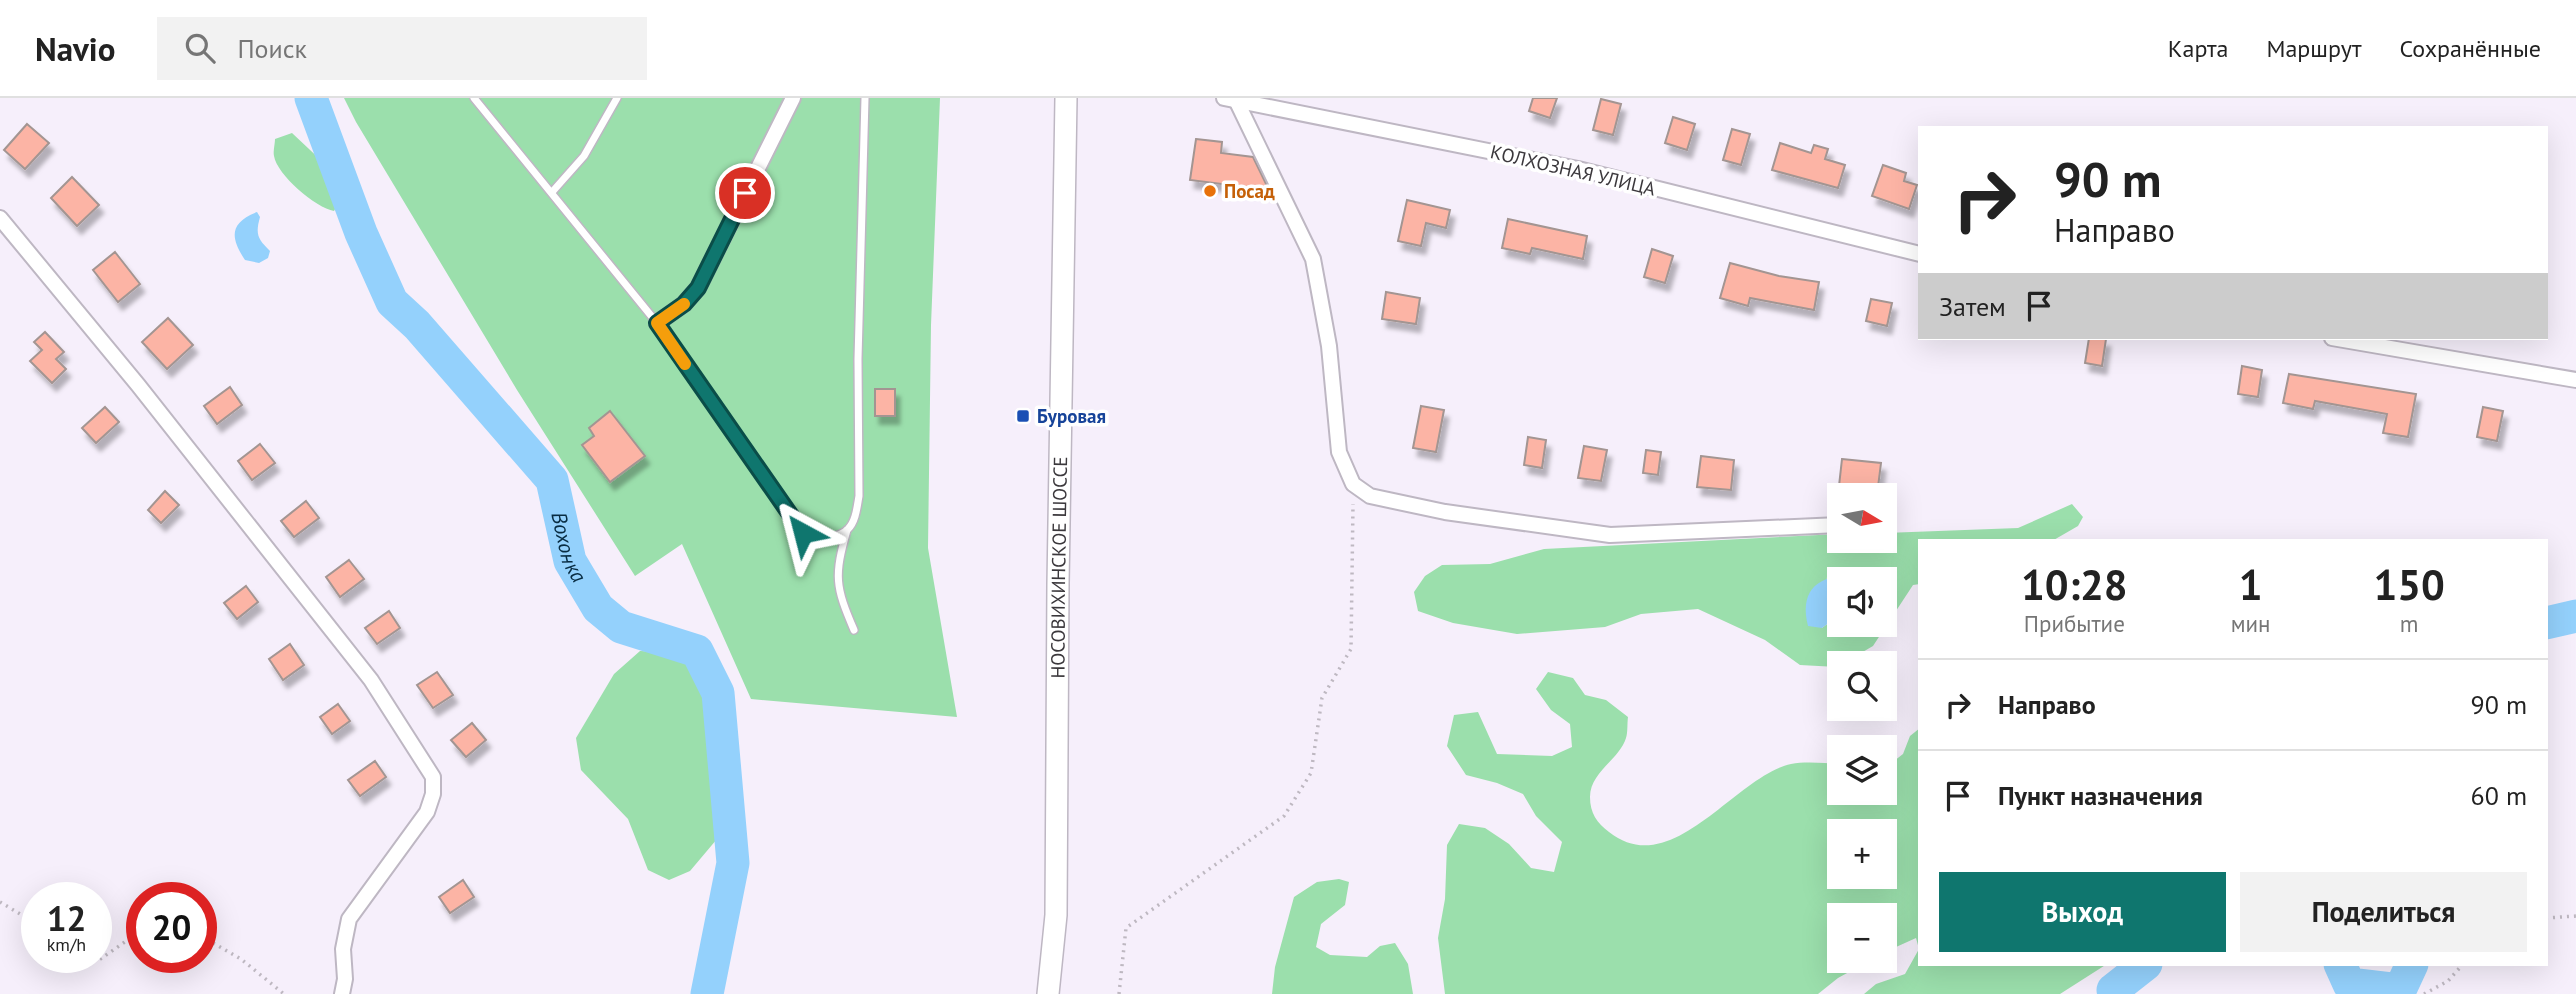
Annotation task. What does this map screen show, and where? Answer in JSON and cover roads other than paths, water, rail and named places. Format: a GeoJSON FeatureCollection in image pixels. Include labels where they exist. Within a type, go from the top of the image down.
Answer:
{"type":"FeatureCollection","features":[{"type":"Feature","properties":{"kind":"main road","name":"НОСОВИХИНСКОЕ ШОССЕ"},"geometry":{"type":"LineString","coordinates":[[1048,994],[1056,915],[1066,98]]}},
{"type":"Feature","properties":{"kind":"street"},"geometry":{"type":"LineString","coordinates":[[657,323],[684,304],[698,288],[793,98]]}},
{"type":"Feature","properties":{"kind":"street"},"geometry":{"type":"LineString","coordinates":[[1230,99],[1313,259],[1329,346],[1339,453],[1353,484],[1370,496],[1445,512],[1610,535],[1827,526]]}},
{"type":"Feature","properties":{"kind":"street","name":"КОЛХОЗНАЯ УЛИЦА"},"geometry":{"type":"LineString","coordinates":[[1230,99],[1578,169],[1918,254]]}},
{"type":"Feature","properties":{"kind":"street"},"geometry":{"type":"LineString","coordinates":[[0,218],[138,384],[371,680],[433,777],[433,794],[427,812],[349,919],[343,949],[345,979],[342,994]]}},
{"type":"Feature","properties":{"kind":"street"},"geometry":{"type":"LineString","coordinates":[[2344,340],[2576,380]]}},
{"type":"Feature","properties":{"kind":"lane"},"geometry":{"type":"LineString","coordinates":[[474,98],[553,191],[657,323],[803,533],[837,536],[848,530]]}},
{"type":"Feature","properties":{"kind":"lane"},"geometry":{"type":"LineString","coordinates":[[553,191],[584,156],[617,98]]}},
{"type":"Feature","properties":{"kind":"lane"},"geometry":{"type":"LineString","coordinates":[[855,630],[839,594],[837,565],[855,517],[859,496],[858,359],[865,98]]}},
{"type":"Feature","properties":{"kind":"water"},"geometry":{"type":"Polygon","coordinates":[[[257,212],[260,217],[259,236],[270,251],[268,258],[259,263],[245,260],[235,238],[237,226],[241,221],[257,212]]]}},
{"type":"Feature","properties":{"kind":"water"},"geometry":{"type":"Polygon","coordinates":[[[1825,580],[1827,624],[1822,628],[1808,626],[1808,596],[1812,589],[1825,580]]]}},
{"type":"Feature","properties":{"kind":"waterway","name":"Вохонка"},"geometry":{"type":"LineString","coordinates":[[311,98],[361,233],[392,302],[417,325],[552,480],[570,561],[598,608],[621,627],[697,651],[718,693],[733,863],[707,994]]}},
{"type":"Feature","properties":{"kind":"waterway","name":"Вохонка"},"geometry":{"type":"LineString","coordinates":[[2548,623],[2576,616]]}},
{"type":"Feature","properties":{"kind":"waterway","name":"Вохонка"},"geometry":{"type":"LineString","coordinates":[[2117,994],[2113,990],[2143,966]]}},
{"type":"Feature","properties":{"kind":"waterway","name":"Вохонка"},"geometry":{"type":"LineString","coordinates":[[2341,966],[2349,984],[2400,990],[2411,966]]}},
{"type":"Feature","properties":{"kind":"place","name":"Посад"},"geometry":{"type":"Point","coordinates":[1210,191]}},
{"type":"Feature","properties":{"kind":"place","name":"Буровая"},"geometry":{"type":"Point","coordinates":[1023,416]}}]}
